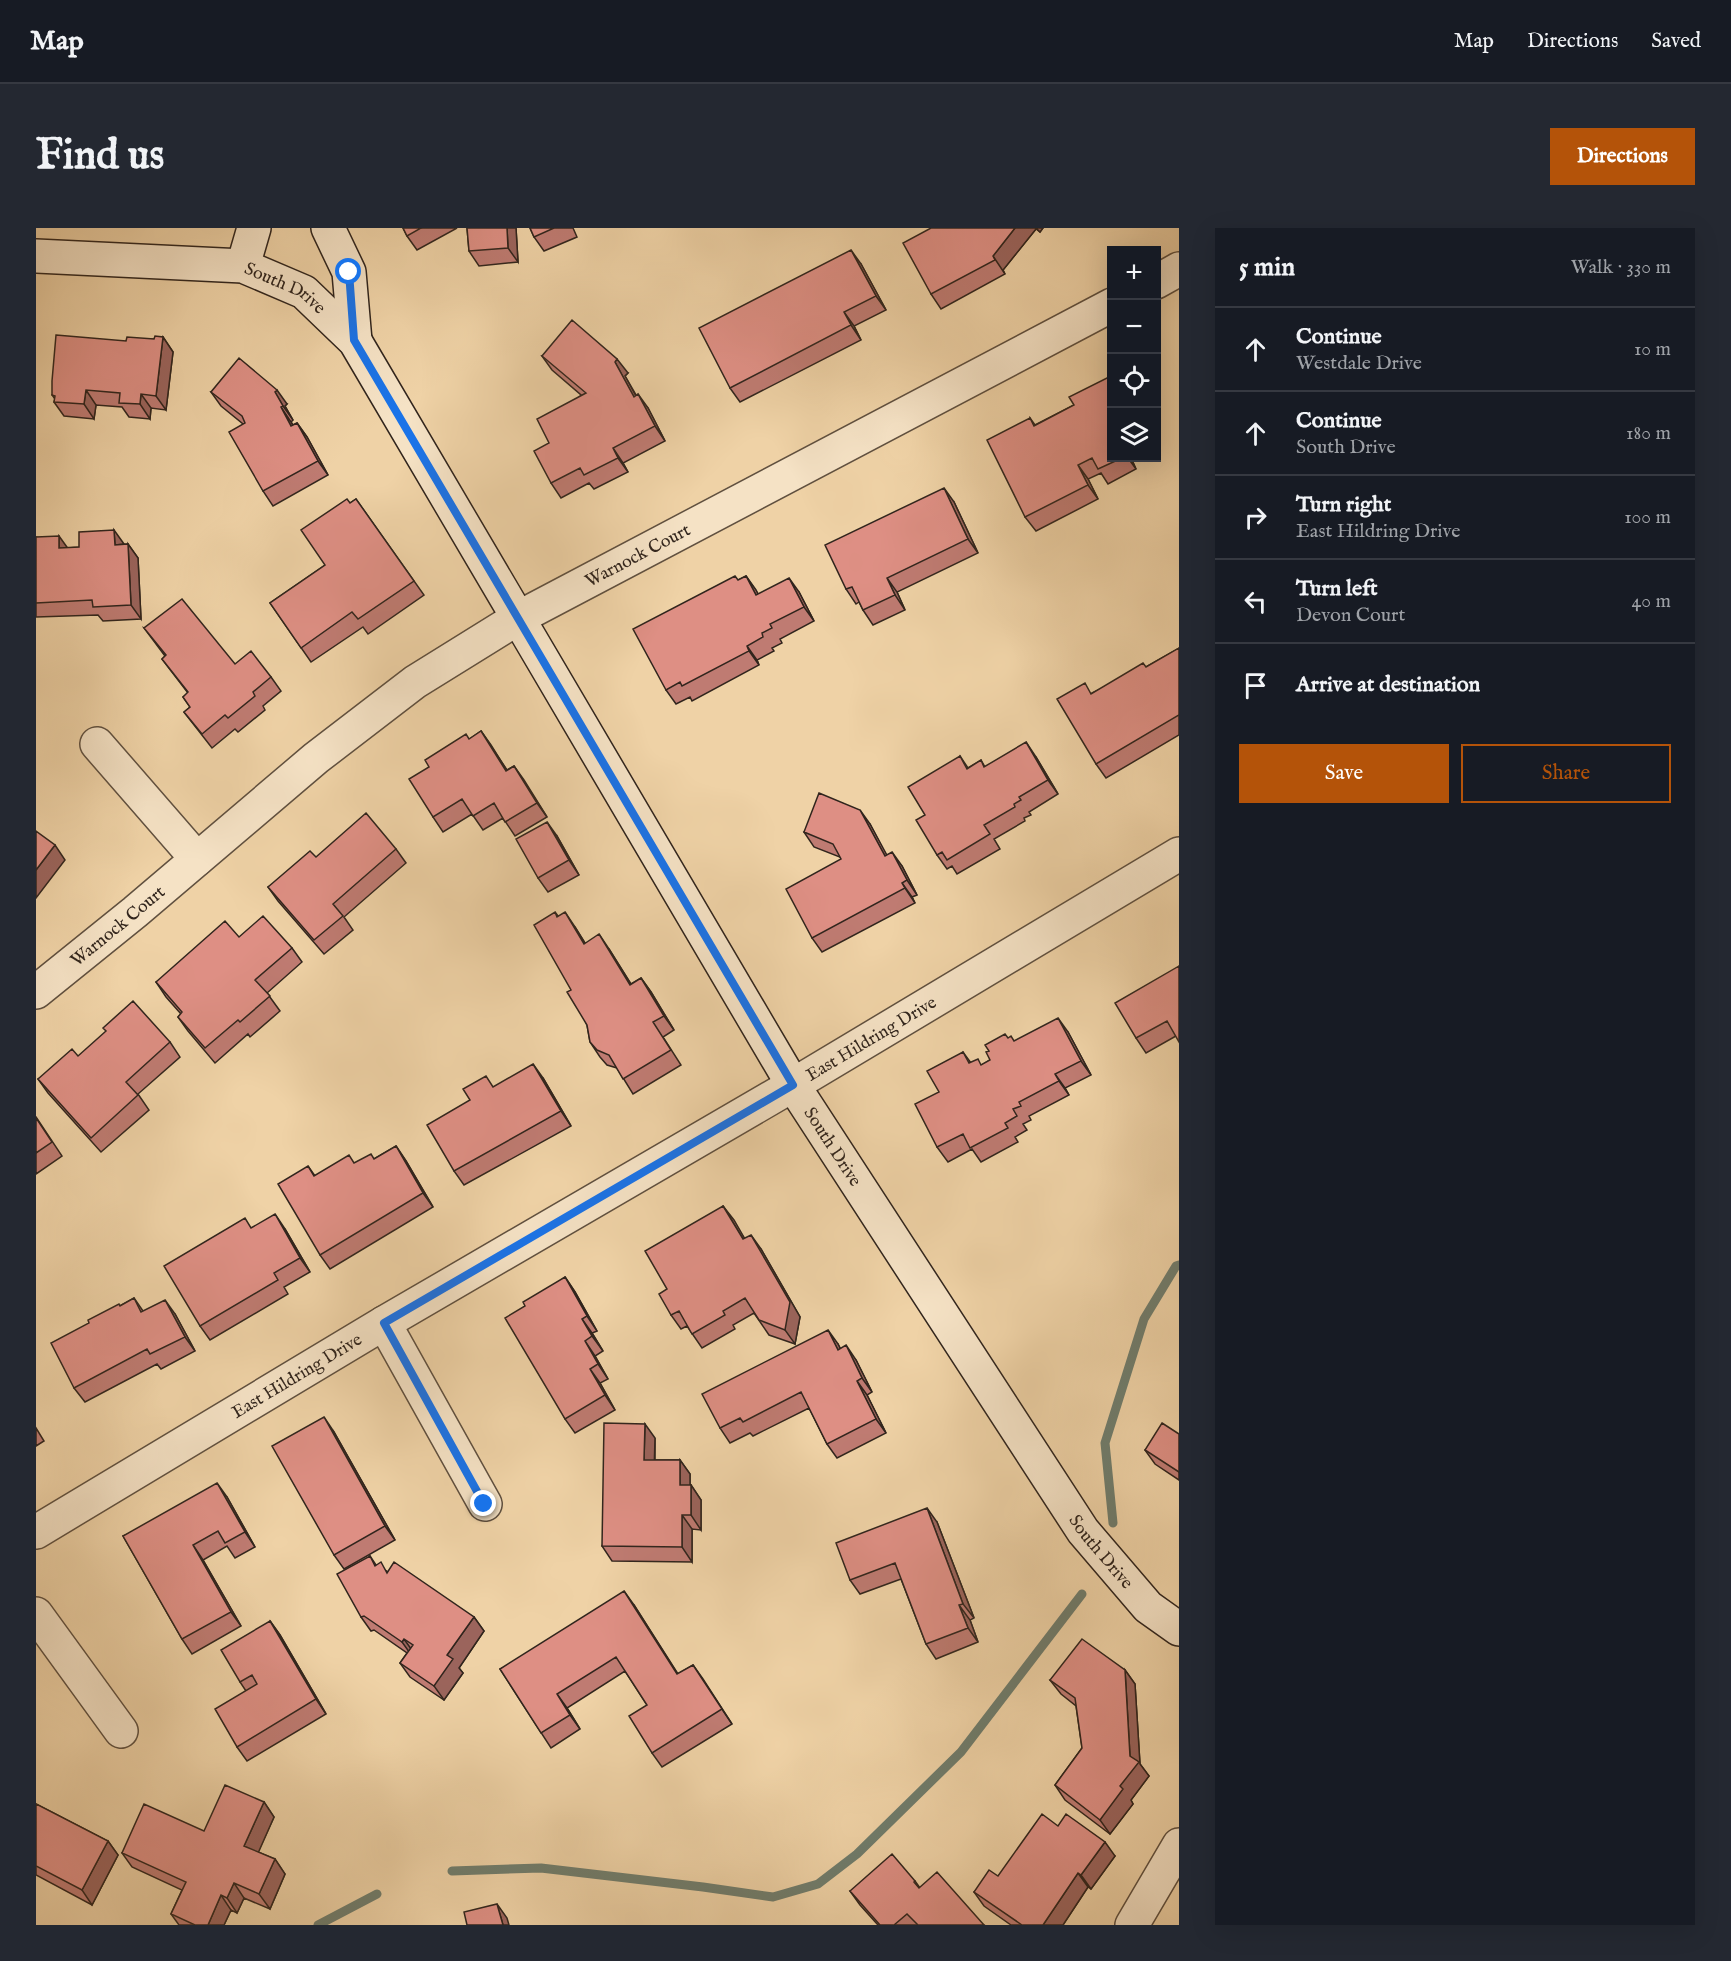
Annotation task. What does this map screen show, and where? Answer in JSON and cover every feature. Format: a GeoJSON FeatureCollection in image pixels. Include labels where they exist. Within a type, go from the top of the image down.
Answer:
{"type":"FeatureCollection","features":[{"type":"Feature","properties":{"kind":"street"},"geometry":{"type":"LineString","coordinates":[[243,266],[254,228]]}},
{"type":"Feature","properties":{"kind":"street"},"geometry":{"type":"LineString","coordinates":[[328,228],[349,272],[354,340]]}},
{"type":"Feature","properties":{"kind":"street","name":"South Drive"},"geometry":{"type":"LineString","coordinates":[[36,256],[243,266],[304,292],[354,340],[793,1085],[1083,1530],[1148,1607],[1179,1629]]}},
{"type":"Feature","properties":{"kind":"street"},"geometry":{"type":"LineString","coordinates":[[1161,279],[1179,269]]}},
{"type":"Feature","properties":{"kind":"street","name":"Warnock Court"},"geometry":{"type":"LineString","coordinates":[[36,992],[135,912],[316,758],[415,682],[518,618],[1107,308]]}},
{"type":"Feature","properties":{"kind":"street"},"geometry":{"type":"LineString","coordinates":[[97,744],[197,859]]}},
{"type":"Feature","properties":{"kind":"street","name":"East Hildring Drive"},"geometry":{"type":"LineString","coordinates":[[36,1532],[384,1323],[793,1085],[1179,854]]}},
{"type":"Feature","properties":{"kind":"street"},"geometry":{"type":"LineString","coordinates":[[384,1323],[484,1504]]}},
{"type":"Feature","properties":{"kind":"street"},"geometry":{"type":"LineString","coordinates":[[36,1614],[121,1731]]}},
{"type":"Feature","properties":{"kind":"street"},"geometry":{"type":"LineString","coordinates":[[1132,1925],[1179,1845]]}},
{"type":"Feature","properties":{"kind":"building"},"geometry":{"type":"Polygon","coordinates":[[[403,228],[421,228],[407,236],[403,228]]]}},
{"type":"Feature","properties":{"kind":"building"},"geometry":{"type":"Polygon","coordinates":[[[467,228],[507,228],[508,248],[469,251],[467,228]]]}},
{"type":"Feature","properties":{"kind":"building"},"geometry":{"type":"Polygon","coordinates":[[[530,228],[554,228],[534,237],[530,228]]]}},
{"type":"Feature","properties":{"kind":"building"},"geometry":{"type":"Polygon","coordinates":[[[931,228],[1015,228],[993,256],[995,260],[931,294],[903,243],[931,228]]]}},
{"type":"Feature","properties":{"kind":"building"},"geometry":{"type":"Polygon","coordinates":[[[851,250],[876,296],[844,312],[851,325],[730,388],[699,328],[851,250]]]}},
{"type":"Feature","properties":{"kind":"building"},"geometry":{"type":"Polygon","coordinates":[[[572,320],[617,359],[615,362],[634,397],[638,394],[655,426],[613,448],[618,458],[584,475],[580,468],[551,483],[534,451],[549,443],[537,419],[586,393],[542,356],[572,320]]]}},
{"type":"Feature","properties":{"kind":"building"},"geometry":{"type":"Polygon","coordinates":[[[56,335],[126,341],[127,337],[154,339],[155,336],[163,337],[156,396],[141,394],[140,404],[119,403],[120,393],[86,390],[84,404],[54,402],[52,381],[56,335]]]}},
{"type":"Feature","properties":{"kind":"building"},"geometry":{"type":"Polygon","coordinates":[[[239,358],[277,390],[275,392],[291,426],[297,423],[318,461],[263,491],[229,432],[245,423],[242,416],[211,392],[239,358]]]}},
{"type":"Feature","properties":{"kind":"building"},"geometry":{"type":"Polygon","coordinates":[[[1107,378],[1107,462],[1113,462],[1098,469],[1092,458],[1078,465],[1088,485],[1025,517],[987,440],[1030,418],[1034,426],[1074,405],[1069,397],[1107,378]]]}},
{"type":"Feature","properties":{"kind":"building"},"geometry":{"type":"Polygon","coordinates":[[[944,488],[968,539],[887,578],[895,595],[863,610],[852,587],[846,589],[825,545],[944,488]]]}},
{"type":"Feature","properties":{"kind":"building"},"geometry":{"type":"Polygon","coordinates":[[[347,499],[350,503],[356,499],[414,581],[358,619],[352,612],[301,648],[270,603],[325,565],[301,530],[347,499]]]}},
{"type":"Feature","properties":{"kind":"building"},"geometry":{"type":"Polygon","coordinates":[[[114,530],[115,545],[128,544],[131,605],[93,607],[92,600],[36,603],[36,537],[59,536],[59,548],[79,547],[79,532],[114,530]]]}},
{"type":"Feature","properties":{"kind":"building"},"geometry":{"type":"Polygon","coordinates":[[[735,576],[738,580],[746,576],[756,595],[789,578],[804,607],[770,624],[772,628],[762,633],[763,637],[747,646],[749,651],[682,686],[680,682],[666,690],[633,629],[735,576]]]}},
{"type":"Feature","properties":{"kind":"building"},"geometry":{"type":"Polygon","coordinates":[[[182,599],[235,664],[251,651],[271,677],[253,692],[255,696],[228,718],[225,715],[202,734],[184,712],[190,707],[183,697],[188,692],[162,659],[166,655],[144,628],[182,599]]]}},
{"type":"Feature","properties":{"kind":"building"},"geometry":{"type":"Polygon","coordinates":[[[1179,648],[1179,715],[1096,764],[1057,699],[1085,683],[1091,694],[1143,663],[1146,667],[1179,648]]]}},
{"type":"Feature","properties":{"kind":"building"},"geometry":{"type":"Polygon","coordinates":[[[481,731],[506,771],[514,766],[537,803],[505,822],[494,803],[473,816],[462,799],[433,817],[409,779],[429,767],[425,760],[466,734],[469,739],[481,731]]]}},
{"type":"Feature","properties":{"kind":"building"},"geometry":{"type":"Polygon","coordinates":[[[1026,742],[1048,780],[1019,797],[1021,800],[1014,804],[1015,807],[984,825],[990,834],[947,860],[942,852],[937,855],[916,820],[925,815],[908,787],[960,756],[967,769],[981,760],[984,767],[1026,742]]]}},
{"type":"Feature","properties":{"kind":"building"},"geometry":{"type":"Polygon","coordinates":[[[819,793],[860,810],[885,856],[892,852],[907,880],[902,883],[905,888],[812,938],[786,889],[841,859],[833,844],[804,832],[819,793]]]}},
{"type":"Feature","properties":{"kind":"building"},"geometry":{"type":"Polygon","coordinates":[[[366,813],[396,849],[333,904],[343,916],[314,940],[268,887],[310,851],[316,857],[366,813]]]}},
{"type":"Feature","properties":{"kind":"building"},"geometry":{"type":"Polygon","coordinates":[[[547,822],[569,860],[538,878],[516,839],[547,822]]]}},
{"type":"Feature","properties":{"kind":"building"},"geometry":{"type":"Polygon","coordinates":[[[36,831],[55,845],[36,870],[36,831]]]}},
{"type":"Feature","properties":{"kind":"building"},"geometry":{"type":"Polygon","coordinates":[[[555,912],[557,917],[565,912],[584,944],[599,934],[630,985],[641,978],[664,1016],[653,1022],[671,1050],[623,1079],[609,1055],[597,1050],[590,1042],[587,1025],[567,992],[571,990],[534,925],[555,912]]]}},
{"type":"Feature","properties":{"kind":"building"},"geometry":{"type":"Polygon","coordinates":[[[263,916],[292,948],[255,980],[270,996],[205,1048],[178,1017],[182,1012],[156,982],[225,921],[239,937],[263,916]]]}},
{"type":"Feature","properties":{"kind":"building"},"geometry":{"type":"Polygon","coordinates":[[[1179,966],[1179,1042],[1167,1021],[1136,1038],[1115,1003],[1179,966]]]}},
{"type":"Feature","properties":{"kind":"building"},"geometry":{"type":"Polygon","coordinates":[[[133,1001],[170,1042],[126,1082],[138,1095],[91,1138],[38,1079],[72,1049],[78,1056],[106,1031],[103,1028],[133,1001]]]}},
{"type":"Feature","properties":{"kind":"building"},"geometry":{"type":"Polygon","coordinates":[[[1058,1018],[1081,1061],[1055,1074],[1059,1081],[1019,1102],[1021,1106],[1013,1109],[1017,1116],[1005,1123],[1008,1128],[970,1148],[963,1134],[937,1147],[915,1104],[939,1092],[927,1071],[963,1052],[969,1063],[978,1059],[981,1065],[990,1060],[986,1052],[989,1051],[985,1045],[1005,1034],[1008,1038],[1011,1036],[1014,1041],[1058,1018]]]}},
{"type":"Feature","properties":{"kind":"building"},"geometry":{"type":"Polygon","coordinates":[[[533,1064],[561,1111],[454,1171],[427,1125],[470,1100],[463,1089],[486,1076],[493,1087],[533,1064]]]}},
{"type":"Feature","properties":{"kind":"building"},"geometry":{"type":"Polygon","coordinates":[[[36,1118],[52,1142],[36,1153],[36,1118]]]}},
{"type":"Feature","properties":{"kind":"building"},"geometry":{"type":"Polygon","coordinates":[[[396,1146],[423,1193],[320,1255],[278,1184],[308,1166],[314,1176],[349,1155],[354,1163],[371,1154],[374,1159],[396,1146]]]}},
{"type":"Feature","properties":{"kind":"building"},"geometry":{"type":"Polygon","coordinates":[[[723,1206],[743,1239],[751,1235],[790,1302],[785,1330],[759,1320],[745,1298],[723,1311],[725,1315],[692,1334],[679,1311],[671,1315],[659,1294],[667,1289],[645,1251],[723,1206]]]}},
{"type":"Feature","properties":{"kind":"building"},"geometry":{"type":"Polygon","coordinates":[[[275,1214],[300,1258],[274,1273],[278,1280],[200,1326],[164,1266],[245,1218],[251,1228],[275,1214]]]}},
{"type":"Feature","properties":{"kind":"building"},"geometry":{"type":"Polygon","coordinates":[[[565,1277],[587,1316],[582,1319],[592,1336],[585,1341],[598,1364],[590,1369],[605,1395],[565,1419],[505,1318],[525,1306],[523,1302],[565,1277]]]}},
{"type":"Feature","properties":{"kind":"building"},"geometry":{"type":"Polygon","coordinates":[[[134,1298],[141,1312],[165,1300],[185,1337],[150,1354],[147,1349],[74,1388],[51,1343],[89,1323],[88,1320],[134,1298]]]}},
{"type":"Feature","properties":{"kind":"building"},"geometry":{"type":"Polygon","coordinates":[[[828,1330],[838,1350],[846,1345],[862,1378],[857,1381],[876,1419],[827,1444],[801,1392],[743,1422],[740,1418],[720,1428],[702,1394],[828,1330]]]}},
{"type":"Feature","properties":{"kind":"building"},"geometry":{"type":"Polygon","coordinates":[[[324,1417],[385,1526],[334,1555],[272,1446],[324,1417]]]}},
{"type":"Feature","properties":{"kind":"building"},"geometry":{"type":"Polygon","coordinates":[[[604,1423],[645,1424],[644,1460],[680,1460],[680,1485],[691,1485],[691,1515],[682,1515],[682,1547],[602,1546],[604,1423]]]}},
{"type":"Feature","properties":{"kind":"building"},"geometry":{"type":"Polygon","coordinates":[[[1162,1423],[1179,1434],[1179,1472],[1145,1450],[1162,1423]]]}},
{"type":"Feature","properties":{"kind":"building"},"geometry":{"type":"Polygon","coordinates":[[[217,1483],[245,1532],[225,1543],[218,1531],[193,1545],[231,1612],[182,1639],[123,1536],[217,1483]]]}},
{"type":"Feature","properties":{"kind":"building"},"geometry":{"type":"Polygon","coordinates":[[[927,1508],[963,1604],[959,1605],[968,1628],[926,1644],[895,1563],[850,1580],[836,1543],[927,1508]]]}},
{"type":"Feature","properties":{"kind":"building"},"geometry":{"type":"Polygon","coordinates":[[[370,1556],[375,1566],[381,1562],[387,1573],[394,1562],[474,1617],[447,1655],[453,1659],[434,1686],[400,1663],[413,1645],[404,1639],[402,1642],[364,1616],[361,1617],[337,1574],[370,1556]]]}},
{"type":"Feature","properties":{"kind":"building"},"geometry":{"type":"Polygon","coordinates":[[[624,1591],[677,1674],[693,1665],[722,1709],[652,1753],[629,1716],[647,1705],[616,1657],[557,1694],[570,1715],[541,1733],[500,1669],[624,1591]]]}},
{"type":"Feature","properties":{"kind":"building"},"geometry":{"type":"Polygon","coordinates":[[[270,1621],[316,1699],[237,1747],[215,1709],[257,1684],[252,1675],[240,1682],[221,1650],[270,1621]]]}},
{"type":"Feature","properties":{"kind":"building"},"geometry":{"type":"Polygon","coordinates":[[[1082,1639],[1125,1670],[1130,1756],[1139,1762],[1120,1786],[1123,1789],[1100,1820],[1055,1785],[1082,1748],[1075,1698],[1050,1680],[1082,1639]]]}},
{"type":"Feature","properties":{"kind":"building"},"geometry":{"type":"Polygon","coordinates":[[[225,1785],[264,1802],[244,1846],[275,1859],[259,1894],[234,1883],[227,1898],[221,1895],[208,1925],[195,1925],[171,1914],[186,1882],[122,1853],[144,1804],[204,1831],[225,1785]]]}},
{"type":"Feature","properties":{"kind":"building"},"geometry":{"type":"Polygon","coordinates":[[[36,1804],[108,1841],[82,1890],[36,1866],[36,1804]]]}},
{"type":"Feature","properties":{"kind":"building"},"geometry":{"type":"Polygon","coordinates":[[[1042,1814],[1058,1826],[1066,1814],[1105,1842],[1081,1875],[1078,1873],[1043,1925],[1022,1925],[974,1892],[989,1870],[998,1876],[1042,1814]]]}},
{"type":"Feature","properties":{"kind":"building"},"geometry":{"type":"Polygon","coordinates":[[[892,1854],[919,1888],[937,1872],[984,1925],[918,1925],[907,1914],[894,1925],[880,1925],[850,1891],[892,1854]]]}},
{"type":"Feature","properties":{"kind":"building"},"geometry":{"type":"Polygon","coordinates":[[[497,1904],[503,1925],[467,1925],[464,1912],[497,1904]]]}},
{"type":"Feature","properties":{"kind":"waterway"},"geometry":{"type":"LineString","coordinates":[[1113,1523],[1105,1443],[1144,1319],[1176,1266],[1179,1265]]}},
{"type":"Feature","properties":{"kind":"waterway"},"geometry":{"type":"LineString","coordinates":[[452,1871],[541,1868],[773,1897],[818,1884],[857,1854],[961,1752],[1082,1594]]}},
{"type":"Feature","properties":{"kind":"waterway"},"geometry":{"type":"LineString","coordinates":[[318,1925],[377,1894]]}},
{"type":"Feature","properties":{"kind":"route"},"geometry":{"type":"LineString","coordinates":[[349,272],[354,340],[793,1085],[384,1323],[484,1504]]}}]}
